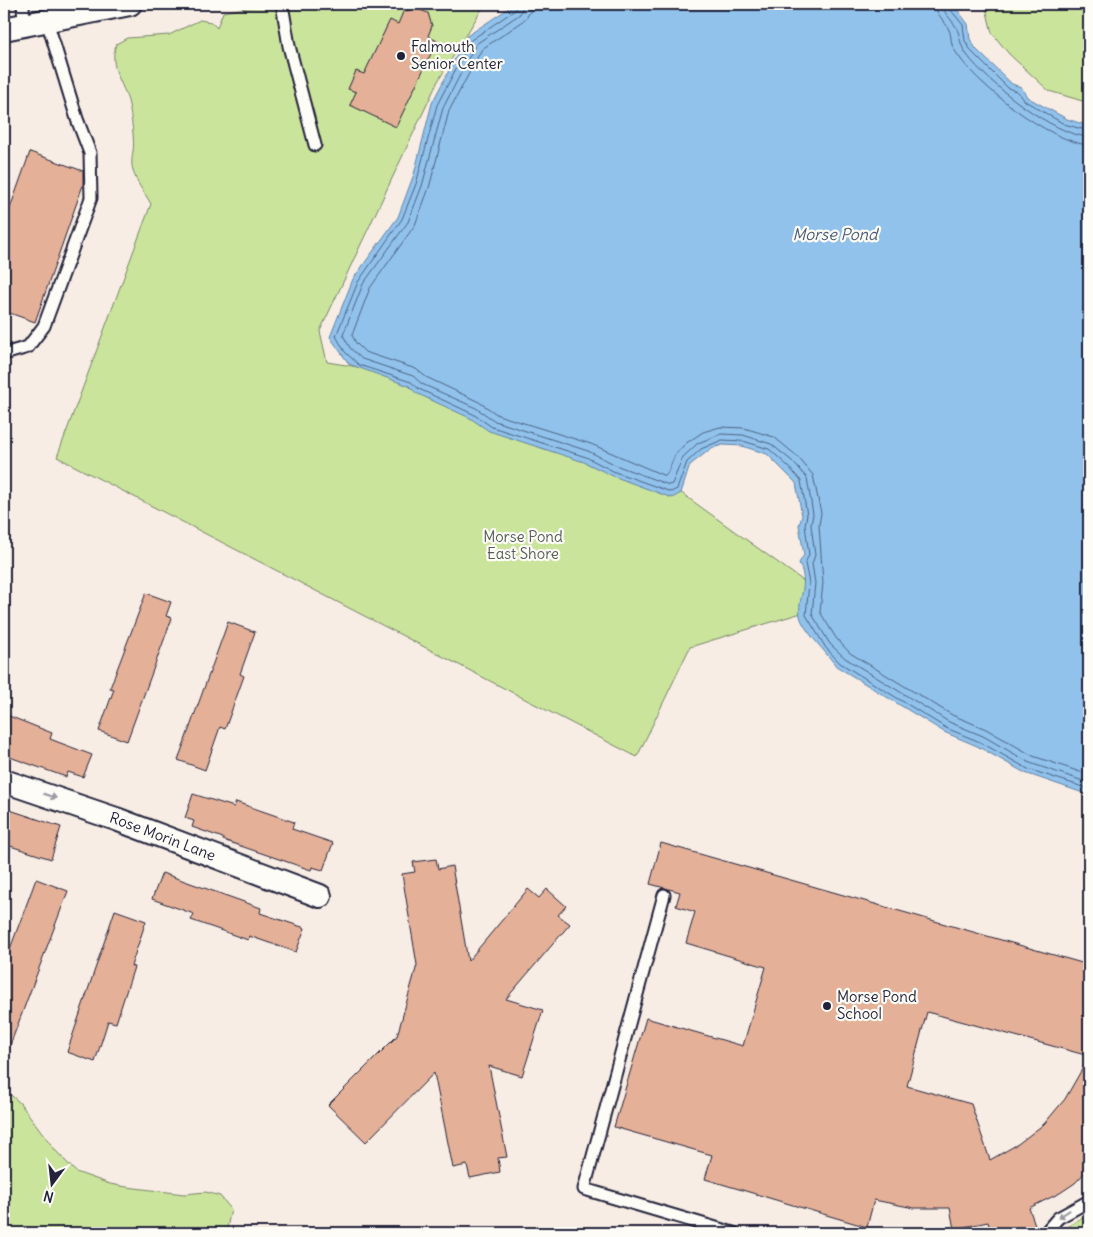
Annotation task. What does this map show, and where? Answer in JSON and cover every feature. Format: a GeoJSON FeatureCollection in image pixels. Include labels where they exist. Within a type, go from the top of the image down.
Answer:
{"type":"FeatureCollection","features":[{"type":"Feature","properties":{"kind":"street"},"geometry":{"type":"LineString","coordinates":[[17,19],[47,21],[127,4]]}},
{"type":"Feature","properties":{"kind":"street","name":"Rose Morin Lane"},"geometry":{"type":"LineString","coordinates":[[4,781],[116,819],[320,896]]}},
{"type":"Feature","properties":{"kind":"lane"},"geometry":{"type":"LineString","coordinates":[[282,4],[289,46],[315,146]]}},
{"type":"Feature","properties":{"kind":"lane"},"geometry":{"type":"LineString","coordinates":[[4,354],[28,347],[44,326],[91,198],[90,153],[76,119],[47,21]]}},
{"type":"Feature","properties":{"kind":"lane"},"geometry":{"type":"LineString","coordinates":[[664,895],[584,1189],[733,1233]]}},
{"type":"Feature","properties":{"kind":"lane"},"geometry":{"type":"LineString","coordinates":[[1045,1233],[1058,1218],[1089,1201]]}},
{"type":"Feature","properties":{"kind":"green space","name":"Morse Pond East Shore"},"geometry":{"type":"Polygon","coordinates":[[[267,4],[485,4],[438,81],[320,331],[327,362],[389,372],[569,412],[834,603],[690,647],[637,757],[57,457],[151,204],[138,184],[132,168],[134,141],[132,122],[127,97],[115,68],[114,53],[116,44],[127,38],[169,35],[200,20],[211,22],[217,28],[223,12],[267,4]]]}},
{"type":"Feature","properties":{"kind":"green space"},"geometry":{"type":"Polygon","coordinates":[[[985,4],[1089,4],[1089,103],[1049,91],[1009,54],[992,33],[985,4]]]}},
{"type":"Feature","properties":{"kind":"green space"},"geometry":{"type":"Polygon","coordinates":[[[4,1089],[20,1103],[56,1151],[76,1172],[110,1184],[127,1187],[184,1194],[206,1192],[220,1196],[231,1209],[226,1233],[4,1233],[4,1089]]]}},
{"type":"Feature","properties":{"kind":"green space"},"geometry":{"type":"Polygon","coordinates":[[[1089,1215],[1088,1233],[1058,1233],[1084,1216],[1089,1215]]]}},
{"type":"Feature","properties":{"kind":"water","name":"Morse Pond"},"geometry":{"type":"Polygon","coordinates":[[[515,4],[953,4],[968,24],[970,39],[976,49],[1012,84],[1021,87],[1027,97],[1043,106],[1067,119],[1089,126],[1089,795],[1025,773],[977,746],[944,732],[836,666],[811,635],[800,616],[803,578],[799,563],[804,555],[799,525],[802,516],[796,483],[767,454],[742,446],[723,445],[712,448],[690,465],[681,493],[672,498],[613,476],[584,462],[489,431],[470,418],[416,393],[409,386],[349,364],[330,337],[353,279],[398,217],[414,174],[432,103],[467,36],[515,4]]]}},
{"type":"Feature","properties":{"kind":"building","name":"Falmouth Senior Center"},"geometry":{"type":"Polygon","coordinates":[[[415,8],[428,13],[432,26],[428,36],[437,41],[396,127],[350,105],[356,92],[348,89],[356,71],[364,74],[390,20],[398,24],[403,12],[415,8]]]}},
{"type":"Feature","properties":{"kind":"building"},"geometry":{"type":"Polygon","coordinates":[[[30,152],[83,171],[83,185],[35,322],[4,311],[4,225],[30,152]]]}},
{"type":"Feature","properties":{"kind":"building"},"geometry":{"type":"Polygon","coordinates":[[[146,593],[171,602],[166,616],[172,618],[127,741],[99,731],[114,689],[110,688],[146,593]]]}},
{"type":"Feature","properties":{"kind":"building"},"geometry":{"type":"Polygon","coordinates":[[[228,622],[255,632],[240,674],[244,676],[225,729],[220,727],[205,770],[178,760],[228,622]]]}},
{"type":"Feature","properties":{"kind":"building"},"geometry":{"type":"Polygon","coordinates":[[[4,714],[52,733],[50,739],[92,755],[83,777],[68,772],[66,777],[4,755],[4,714]]]}},
{"type":"Feature","properties":{"kind":"building"},"geometry":{"type":"Polygon","coordinates":[[[193,794],[234,807],[236,802],[294,822],[292,829],[333,843],[323,870],[312,867],[311,870],[223,840],[223,838],[192,827],[194,821],[185,818],[193,794]]]}},
{"type":"Feature","properties":{"kind":"building"},"geometry":{"type":"Polygon","coordinates":[[[4,808],[61,827],[51,859],[4,844],[4,808]]]}},
{"type":"Feature","properties":{"kind":"building"},"geometry":{"type":"Polygon","coordinates":[[[661,843],[1089,965],[1089,1056],[927,1012],[907,1086],[971,1104],[990,1160],[1018,1144],[1044,1124],[1065,1099],[1089,1057],[1089,1168],[1075,1183],[1060,1193],[1029,1208],[1038,1233],[991,1233],[988,1222],[954,1229],[950,1208],[914,1208],[874,1200],[867,1227],[705,1179],[712,1155],[614,1127],[646,1018],[743,1046],[766,967],[686,943],[695,912],[676,906],[680,892],[650,884],[661,843]]]}},
{"type":"Feature","properties":{"kind":"building"},"geometry":{"type":"Polygon","coordinates":[[[436,859],[438,869],[452,866],[468,961],[528,889],[539,898],[547,889],[566,906],[558,915],[570,924],[506,999],[543,1010],[522,1076],[489,1066],[507,1157],[498,1158],[500,1172],[470,1178],[467,1165],[453,1168],[434,1073],[366,1142],[328,1105],[397,1036],[417,965],[402,874],[415,872],[413,862],[436,859]]]}},
{"type":"Feature","properties":{"kind":"building"},"geometry":{"type":"Polygon","coordinates":[[[162,873],[261,908],[260,913],[305,928],[296,952],[249,936],[248,940],[191,920],[194,914],[152,899],[162,873]]]}},
{"type":"Feature","properties":{"kind":"building"},"geometry":{"type":"Polygon","coordinates":[[[36,879],[68,891],[6,1056],[4,1056],[4,965],[36,879]]]}},
{"type":"Feature","properties":{"kind":"building"},"geometry":{"type":"Polygon","coordinates":[[[115,910],[146,921],[131,966],[134,967],[116,1023],[108,1021],[95,1062],[67,1052],[115,910]]]}},
{"type":"Feature","properties":{"kind":"place","name":"Falmouth Senior Center"},"geometry":{"type":"Point","coordinates":[401,56]}},
{"type":"Feature","properties":{"kind":"place","name":"Morse Pond School"},"geometry":{"type":"Point","coordinates":[827,1006]}}]}
